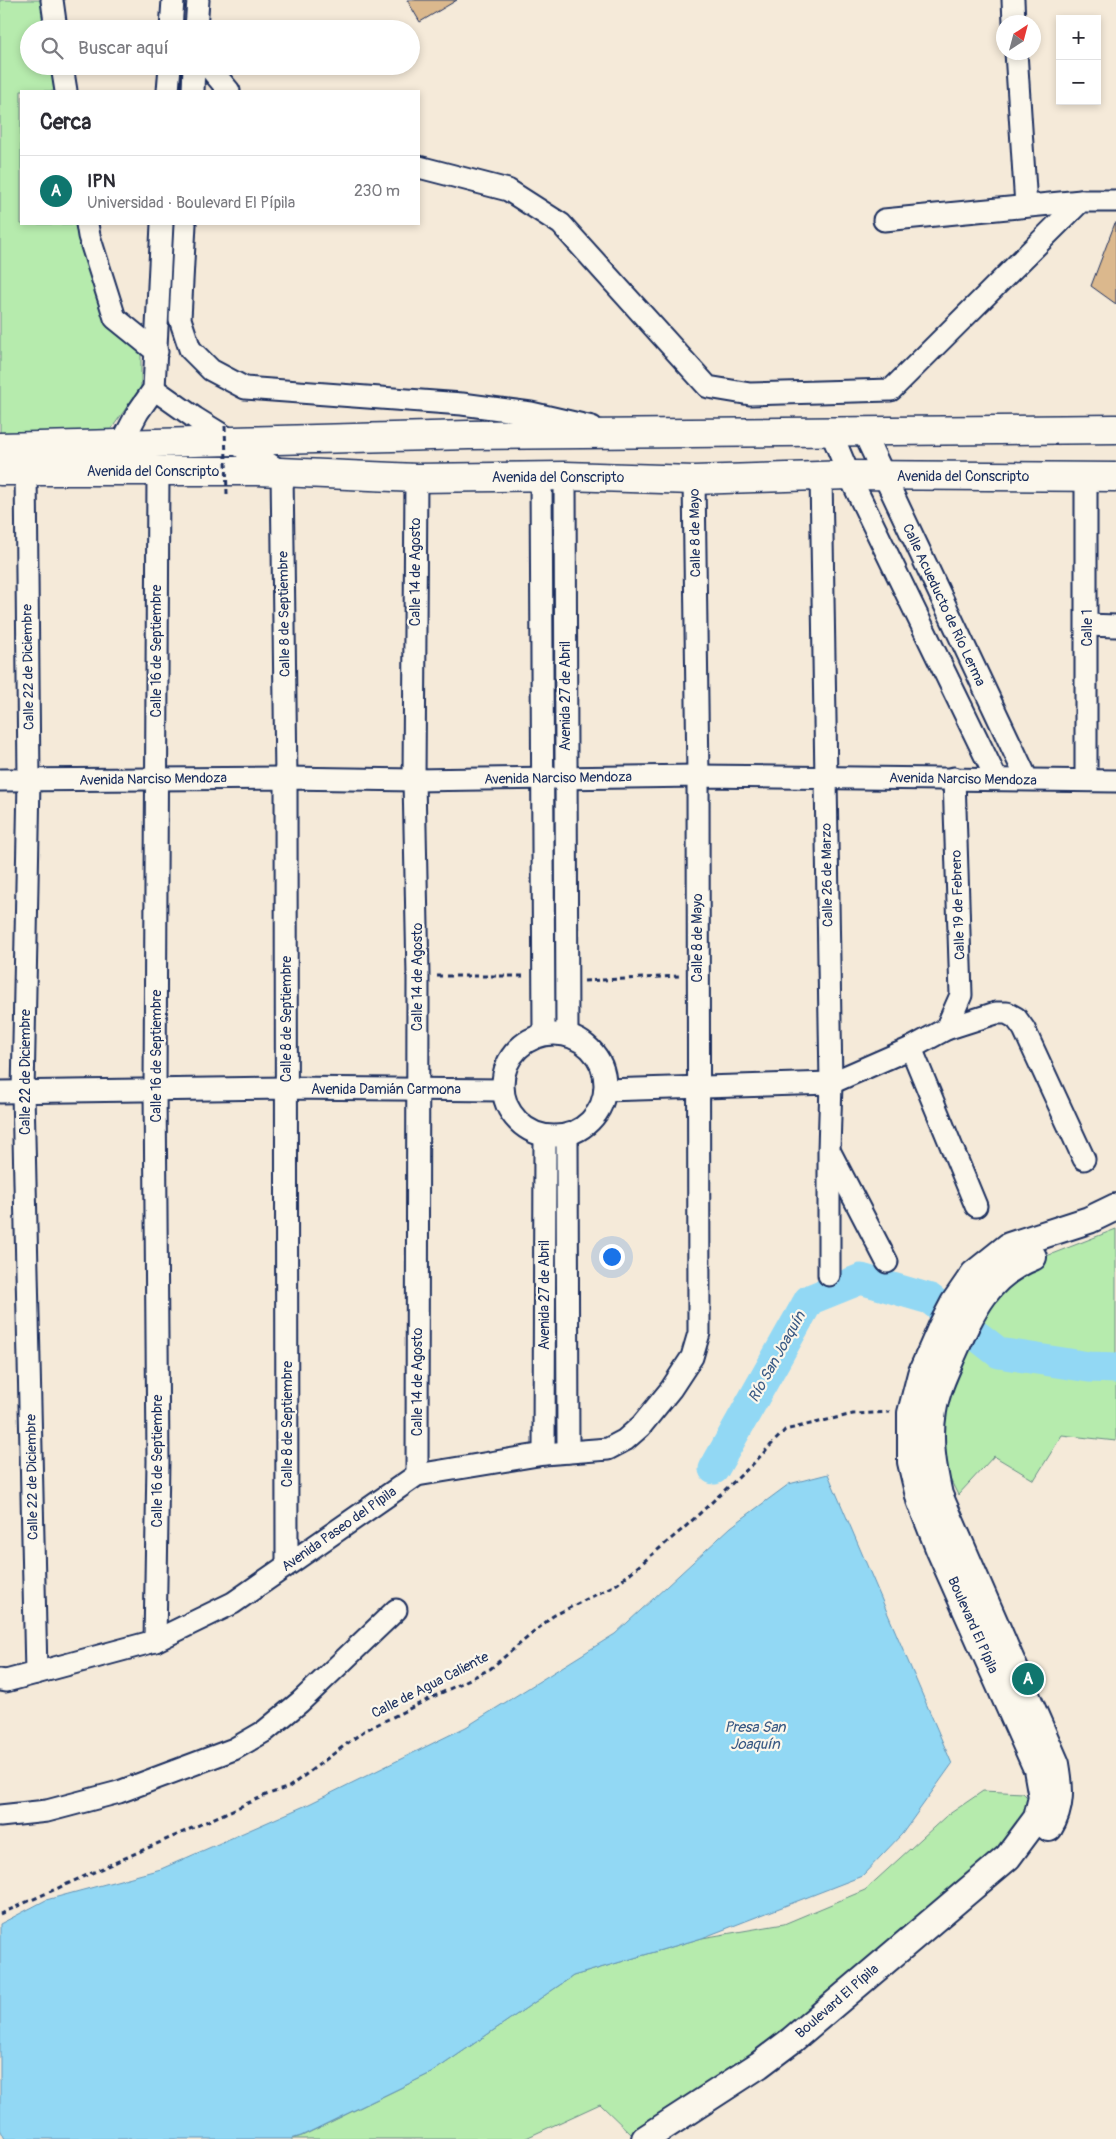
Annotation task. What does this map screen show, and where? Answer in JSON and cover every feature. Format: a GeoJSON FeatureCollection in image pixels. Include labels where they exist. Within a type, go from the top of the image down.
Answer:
{"type":"FeatureCollection","features":[{"type":"Feature","properties":{"kind":"main road","name":"Avenida del Conscripto"},"geometry":{"type":"LineString","coordinates":[[0,447],[121,444],[228,433],[629,435],[1116,429]]}},
{"type":"Feature","properties":{"kind":"main road"},"geometry":{"type":"LineString","coordinates":[[629,435],[631,477]]}},
{"type":"Feature","properties":{"kind":"main road","name":"Avenida del Conscripto"},"geometry":{"type":"LineString","coordinates":[[13,471],[282,472],[416,478],[553,476],[694,480],[849,475],[1116,477]]}},
{"type":"Feature","properties":{"kind":"street"},"geometry":{"type":"LineString","coordinates":[[52,0],[55,20]]}},
{"type":"Feature","properties":{"kind":"street"},"geometry":{"type":"LineString","coordinates":[[172,20],[173,0]]}},
{"type":"Feature","properties":{"kind":"street"},"geometry":{"type":"LineString","coordinates":[[197,20],[198,0]]}},
{"type":"Feature","properties":{"kind":"street"},"geometry":{"type":"LineString","coordinates":[[1013,0],[1014,15]]}},
{"type":"Feature","properties":{"kind":"street"},"geometry":{"type":"LineString","coordinates":[[1017,60],[1026,206]]}},
{"type":"Feature","properties":{"kind":"street"},"geometry":{"type":"LineString","coordinates":[[63,75],[66,90]]}},
{"type":"Feature","properties":{"kind":"street"},"geometry":{"type":"LineString","coordinates":[[168,90],[169,75]]}},
{"type":"Feature","properties":{"kind":"street"},"geometry":{"type":"LineString","coordinates":[[193,90],[194,75]]}},
{"type":"Feature","properties":{"kind":"street"},"geometry":{"type":"LineString","coordinates":[[216,75],[228,90]]}},
{"type":"Feature","properties":{"kind":"street"},"geometry":{"type":"LineString","coordinates":[[420,167],[508,190],[561,224],[708,387],[750,394],[891,390],[1081,201]]}},
{"type":"Feature","properties":{"kind":"street"},"geometry":{"type":"LineString","coordinates":[[884,220],[1081,201],[1116,201]]}},
{"type":"Feature","properties":{"kind":"street"},"geometry":{"type":"LineString","coordinates":[[87,225],[115,318],[157,352]]}},
{"type":"Feature","properties":{"kind":"street"},"geometry":{"type":"LineString","coordinates":[[121,444],[138,412],[154,389],[162,225]]}},
{"type":"Feature","properties":{"kind":"street"},"geometry":{"type":"LineString","coordinates":[[185,225],[180,319],[190,349],[211,370],[245,388],[462,404],[521,411],[629,435]]}},
{"type":"Feature","properties":{"kind":"street"},"geometry":{"type":"LineString","coordinates":[[154,389],[228,433],[282,472]]}},
{"type":"Feature","properties":{"kind":"street","name":"Calle Acueducto de Río Lerma"},"geometry":{"type":"LineString","coordinates":[[863,431],[1027,779]]}},
{"type":"Feature","properties":{"kind":"street","name":"Calle Acueducto de Río Lerma"},"geometry":{"type":"LineString","coordinates":[[831,432],[849,475],[996,778]]}},
{"type":"Feature","properties":{"kind":"street","name":"Calle 22 de Diciembre"},"geometry":{"type":"LineString","coordinates":[[13,471],[30,780],[24,1092],[36,1673]]}},
{"type":"Feature","properties":{"kind":"street","name":"Calle 16 de Septiembre"},"geometry":{"type":"LineString","coordinates":[[155,1641],[158,1461],[156,779],[158,471]]}},
{"type":"Feature","properties":{"kind":"street","name":"Calle 8 de Septiembre"},"geometry":{"type":"LineString","coordinates":[[282,472],[286,778],[287,1566]]}},
{"type":"Feature","properties":{"kind":"street","name":"Avenida 27 de Abril"},"geometry":{"type":"LineString","coordinates":[[553,476],[555,778],[566,981],[567,1036]]}},
{"type":"Feature","properties":{"kind":"street","name":"Calle 26 de Marzo"},"geometry":{"type":"LineString","coordinates":[[821,476],[831,1083],[829,1275]]}},
{"type":"Feature","properties":{"kind":"street","name":"Calle 1"},"geometry":{"type":"LineString","coordinates":[[1086,477],[1086,780]]}},
{"type":"Feature","properties":{"kind":"street","name":"Calle 14 de Agosto"},"geometry":{"type":"LineString","coordinates":[[416,478],[414,780],[418,976],[417,1475]]}},
{"type":"Feature","properties":{"kind":"street","name":"Calle 8 de Mayo"},"geometry":{"type":"LineString","coordinates":[[671,1389],[692,1357],[699,1333],[698,776],[694,480]]}},
{"type":"Feature","properties":{"kind":"street"},"geometry":{"type":"LineString","coordinates":[[1087,625],[1116,626]]}},
{"type":"Feature","properties":{"kind":"street","name":"Avenida Narciso Mendoza"},"geometry":{"type":"LineString","coordinates":[[0,780],[286,778],[414,780],[698,776],[996,778],[1116,781]]}},
{"type":"Feature","properties":{"kind":"street","name":"Avenida 27 de Abril"},"geometry":{"type":"LineString","coordinates":[[544,1034],[544,976],[555,778]]}},
{"type":"Feature","properties":{"kind":"street","name":"Calle 19 de Febrero"},"geometry":{"type":"LineString","coordinates":[[946,1030],[961,995],[954,778]]}},
{"type":"Feature","properties":{"kind":"street"},"geometry":{"type":"LineString","coordinates":[[605,1090],[831,1083],[911,1048],[946,1030],[996,1013],[1007,1013],[1016,1018],[1024,1030],[1084,1159]]}},
{"type":"Feature","properties":{"kind":"street"},"geometry":{"type":"LineString","coordinates":[[544,1034],[567,1036],[583,1043],[596,1056],[604,1072],[605,1090],[602,1105],[594,1118],[582,1128],[568,1135],[545,1136],[529,1130],[516,1120],[506,1106],[502,1090],[504,1071],[512,1054],[526,1041],[544,1034]]}},
{"type":"Feature","properties":{"kind":"street"},"geometry":{"type":"LineString","coordinates":[[911,1048],[976,1206]]}},
{"type":"Feature","properties":{"kind":"street","name":"Avenida Damián Carmona"},"geometry":{"type":"LineString","coordinates":[[0,1092],[286,1088],[502,1090]]}},
{"type":"Feature","properties":{"kind":"street","name":"Avenida 27 de Abril"},"geometry":{"type":"LineString","coordinates":[[568,1135],[568,1452]]}},
{"type":"Feature","properties":{"kind":"street","name":"Avenida 27 de Abril"},"geometry":{"type":"LineString","coordinates":[[544,1454],[545,1136]]}},
{"type":"Feature","properties":{"kind":"street"},"geometry":{"type":"LineString","coordinates":[[829,1150],[887,1262]]}},
{"type":"Feature","properties":{"kind":"street","name":"Boulevard El Pípila"},"geometry":{"type":"LineString","coordinates":[[662,2139],[781,2054],[1036,1846],[1053,1822],[1059,1806],[1061,1788],[1056,1764],[939,1495],[932,1463],[933,1412],[951,1331],[963,1308],[974,1274],[1008,1246],[1089,1220],[1116,1207]]}},
{"type":"Feature","properties":{"kind":"street","name":"Boulevard El Pípila"},"geometry":{"type":"LineString","coordinates":[[963,1308],[1015,1264],[1066,1243],[1093,1235],[1116,1224]]}},
{"type":"Feature","properties":{"kind":"street","name":"Avenida Paseo del Pípila"},"geometry":{"type":"LineString","coordinates":[[0,1680],[36,1673],[155,1641],[233,1603],[417,1475],[544,1454],[608,1449],[625,1440],[641,1426],[671,1389]]}},
{"type":"Feature","properties":{"kind":"street"},"geometry":{"type":"LineString","coordinates":[[0,1816],[47,1811],[119,1792],[234,1749],[265,1731],[300,1702],[396,1610]]}},
{"type":"Feature","properties":{"kind":"street","name":"Boulevard El Pípila"},"geometry":{"type":"LineString","coordinates":[[645,2139],[781,2054]]}},
{"type":"Feature","properties":{"kind":"path"},"geometry":{"type":"LineString","coordinates":[[227,494],[228,433]]}},
{"type":"Feature","properties":{"kind":"path"},"geometry":{"type":"LineString","coordinates":[[566,981],[697,975]]}},
{"type":"Feature","properties":{"kind":"path"},"geometry":{"type":"LineString","coordinates":[[418,976],[544,976]]}},
{"type":"Feature","properties":{"kind":"path","name":"Calle de Agua Caliente"},"geometry":{"type":"LineString","coordinates":[[0,1914],[266,1794],[289,1787],[364,1731],[490,1669],[553,1616],[617,1584],[698,1515],[754,1463],[785,1430],[852,1414],[889,1412]]}},
{"type":"Feature","properties":{"kind":"green space"},"geometry":{"type":"Polygon","coordinates":[[[0,0],[40,0],[43,20],[20,20],[20,75],[54,75],[57,90],[20,90],[20,225],[86,225],[110,321],[141,355],[141,387],[107,435],[0,436],[0,0]]]}},
{"type":"Feature","properties":{"kind":"green space"},"geometry":{"type":"Polygon","coordinates":[[[1116,1229],[1116,1441],[1062,1435],[1034,1480],[994,1456],[958,1495],[938,1455],[944,1386],[985,1302],[1026,1264],[1116,1229]]]}},
{"type":"Feature","properties":{"kind":"green space"},"geometry":{"type":"Polygon","coordinates":[[[983,1791],[1023,1793],[1034,1804],[1000,1850],[773,2043],[631,2134],[600,2104],[524,2139],[291,2139],[302,2136],[431,2073],[573,1976],[702,1938],[784,1924],[865,1890],[945,1817],[983,1791]]]}},
{"type":"Feature","properties":{"kind":"water","name":"Presa San Joaquín"},"geometry":{"type":"Polygon","coordinates":[[[828,1474],[952,1764],[902,1834],[862,1876],[702,1938],[573,1976],[431,2073],[301,2136],[291,2139],[5,2139],[0,2129],[0,1924],[46,1900],[161,1869],[309,1804],[466,1727],[615,1634],[731,1527],[789,1484],[828,1474]]]}},
{"type":"Feature","properties":{"kind":"building"},"geometry":{"type":"Polygon","coordinates":[[[407,0],[457,0],[420,22],[407,0]]]}},
{"type":"Feature","properties":{"kind":"building"},"geometry":{"type":"Polygon","coordinates":[[[1116,223],[1116,304],[1091,286],[1116,223]]]}},
{"type":"Feature","properties":{"kind":"waterway","name":"Río San Joaquín"},"geometry":{"type":"LineString","coordinates":[[714,1469],[809,1300],[861,1279],[930,1299],[999,1353],[1089,1367],[1116,1368]]}},
{"type":"Feature","properties":{"kind":"place","name":"IPN"},"geometry":{"type":"Point","coordinates":[1028,1679]}}]}
